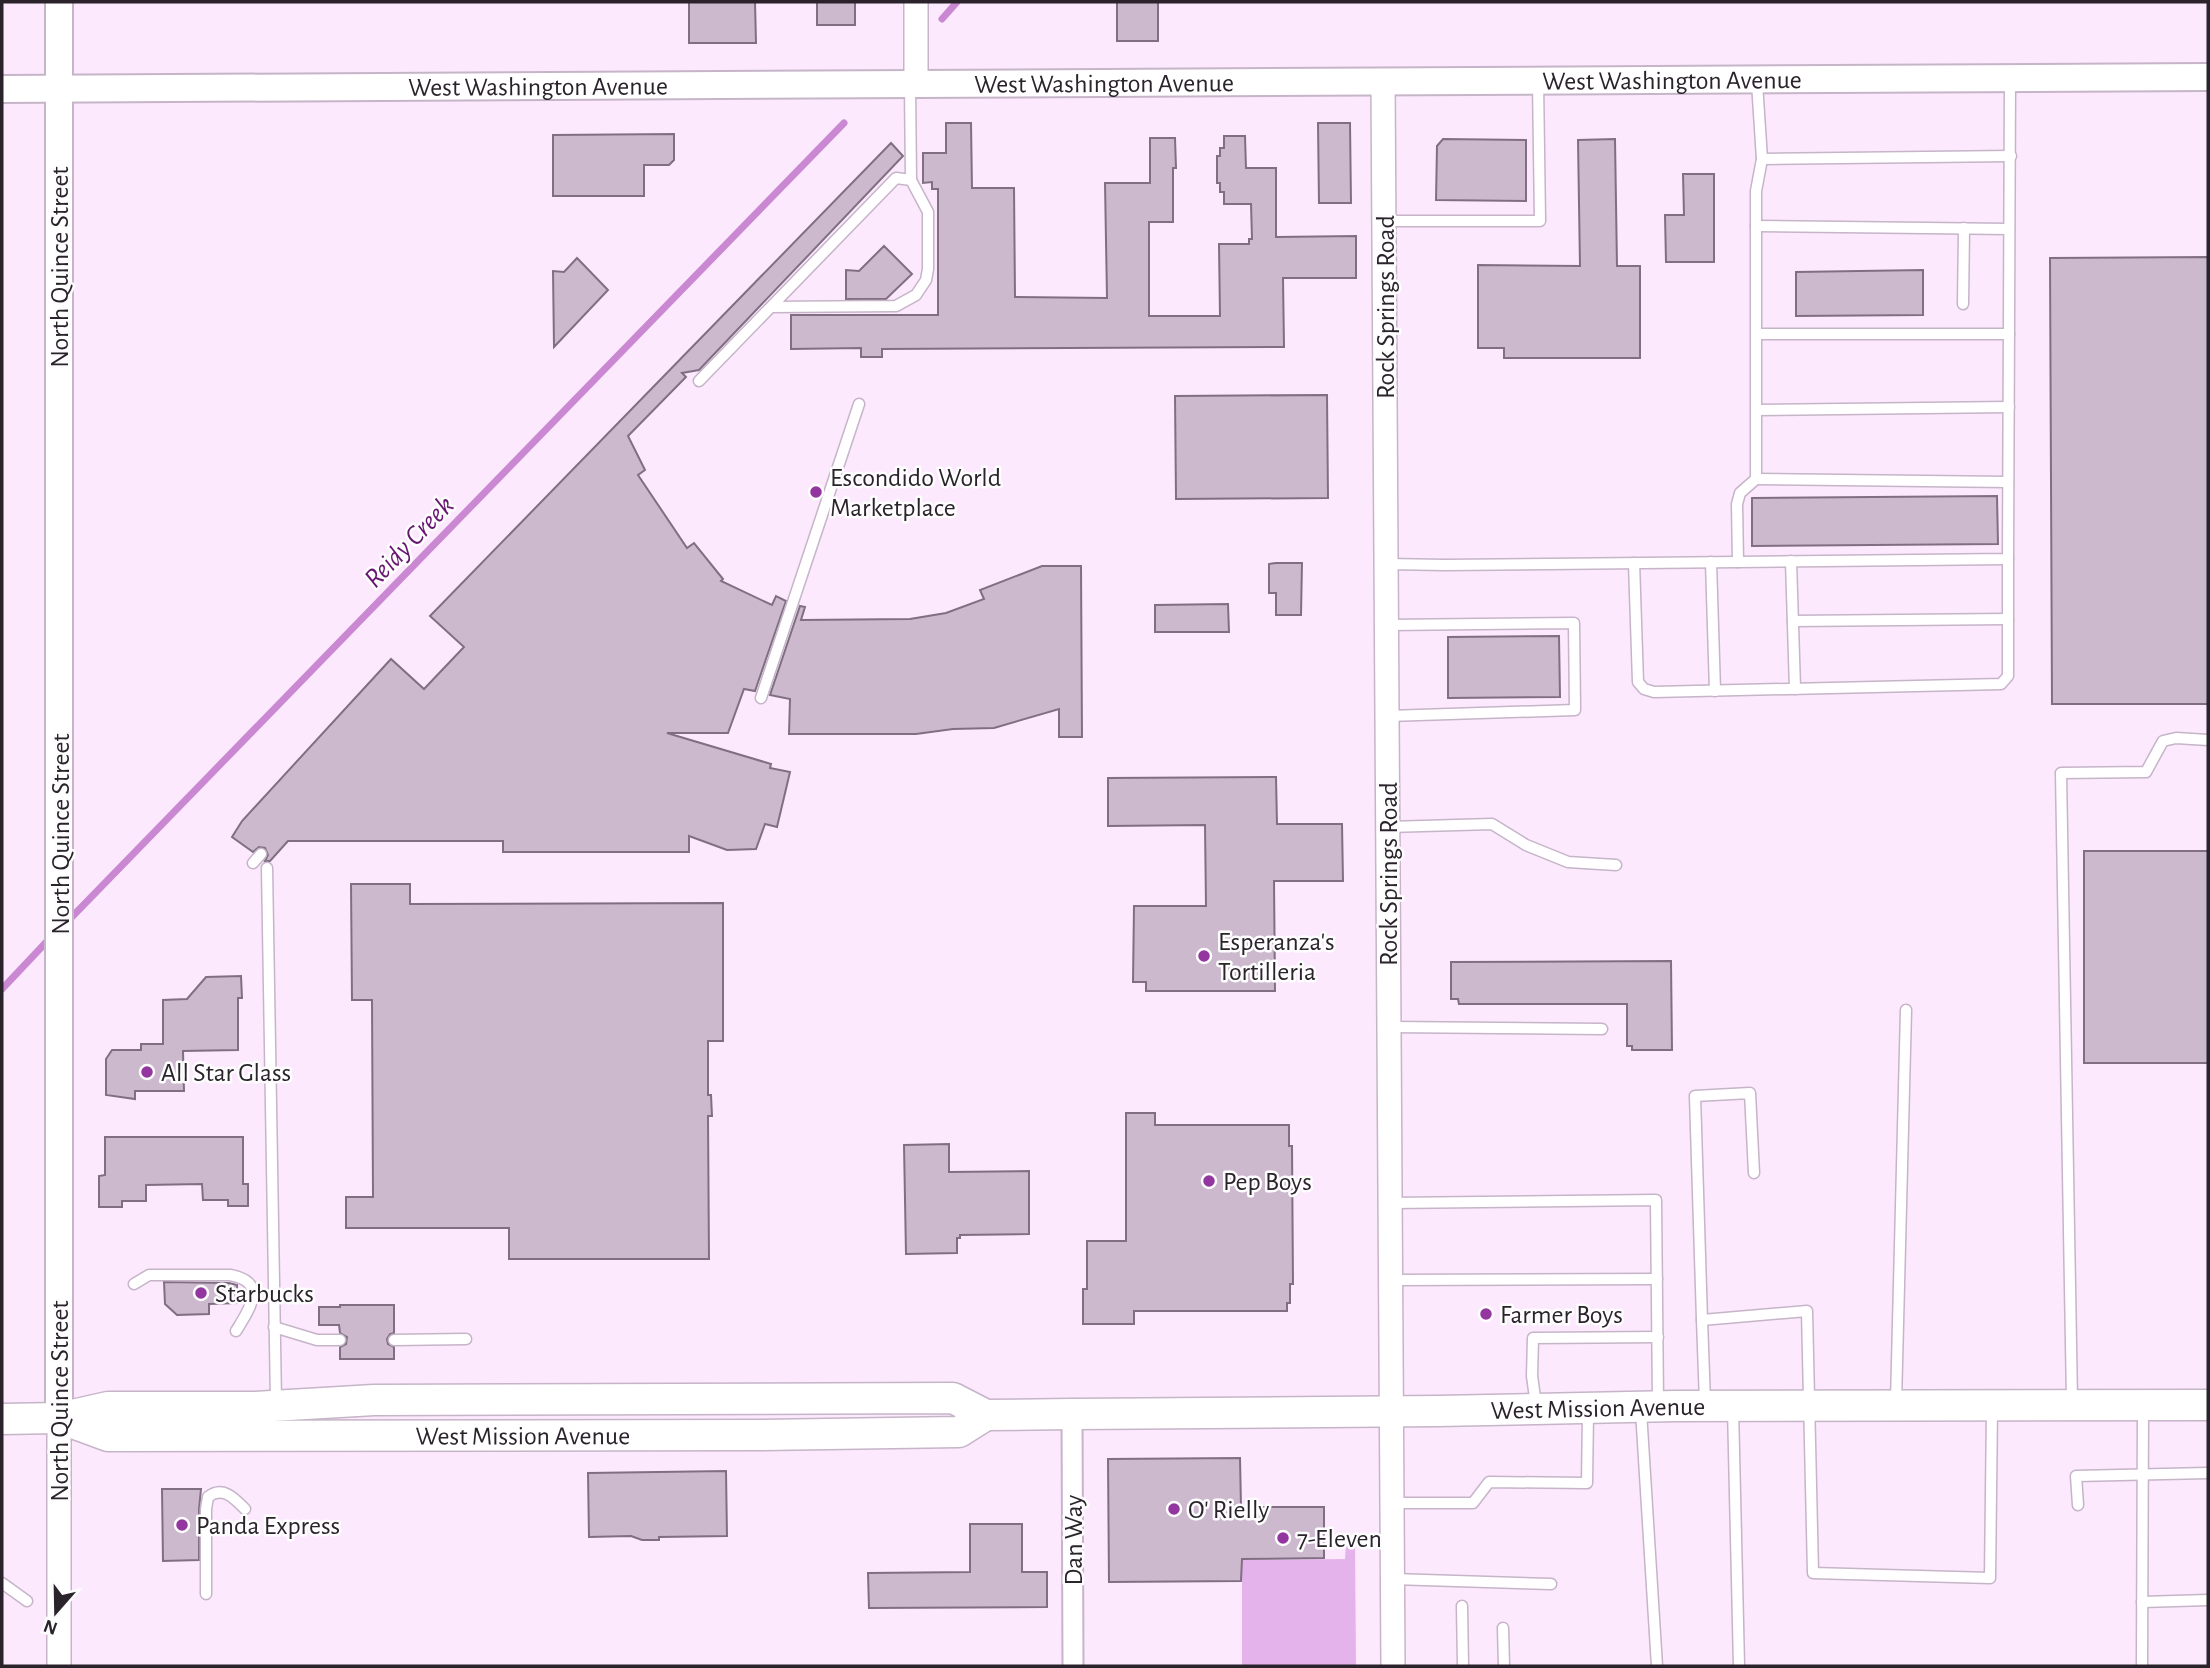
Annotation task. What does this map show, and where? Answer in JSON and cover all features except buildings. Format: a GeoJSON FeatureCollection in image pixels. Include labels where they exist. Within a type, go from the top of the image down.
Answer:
{"type":"FeatureCollection","features":[{"type":"Feature","properties":{"kind":"main road","name":"North Quince Street"},"geometry":{"type":"LineString","coordinates":[[59,2],[59,1418]]}},
{"type":"Feature","properties":{"kind":"main road","name":"West Washington Avenue"},"geometry":{"type":"LineString","coordinates":[[2,89],[2208,77]]}},
{"type":"Feature","properties":{"kind":"main road","name":"West Mission Avenue"},"geometry":{"type":"LineString","coordinates":[[2,1419],[59,1418],[108,1407],[276,1406],[374,1400],[953,1398],[986,1415],[1719,1406],[2208,1405]]}},
{"type":"Feature","properties":{"kind":"main road","name":"West Mission Avenue"},"geometry":{"type":"LineString","coordinates":[[59,1418],[108,1437],[757,1435],[959,1432],[986,1415]]}},
{"type":"Feature","properties":{"kind":"street"},"geometry":{"type":"LineString","coordinates":[[913,84],[916,2]]}},
{"type":"Feature","properties":{"kind":"street","name":"Rock Springs Road"},"geometry":{"type":"LineString","coordinates":[[1383,81],[1393,1666]]}},
{"type":"Feature","properties":{"kind":"street","name":"Dan Way"},"geometry":{"type":"LineString","coordinates":[[1073,1666],[1074,1414]]}},
{"type":"Feature","properties":{"kind":"street","name":"North Quince Street"},"geometry":{"type":"LineString","coordinates":[[59,1418],[59,1666]]}},
{"type":"Feature","properties":{"kind":"lane"},"geometry":{"type":"LineString","coordinates":[[1634,563],[1638,682],[1640,686],[1654,692],[2001,684],[2008,676],[2010,78]]}},
{"type":"Feature","properties":{"kind":"lane"},"geometry":{"type":"LineString","coordinates":[[1384,221],[1541,221],[1538,80]]}},
{"type":"Feature","properties":{"kind":"lane"},"geometry":{"type":"LineString","coordinates":[[1756,479],[1756,191],[1762,159],[1757,80]]}},
{"type":"Feature","properties":{"kind":"lane"},"geometry":{"type":"LineString","coordinates":[[771,307],[896,306],[916,295],[926,280],[928,212],[911,180],[913,84]]}},
{"type":"Feature","properties":{"kind":"lane"},"geometry":{"type":"LineString","coordinates":[[1762,159],[2011,156]]}},
{"type":"Feature","properties":{"kind":"lane"},"geometry":{"type":"LineString","coordinates":[[699,381],[896,178],[911,180]]}},
{"type":"Feature","properties":{"kind":"lane"},"geometry":{"type":"LineString","coordinates":[[1756,226],[2009,229]]}},
{"type":"Feature","properties":{"kind":"lane"},"geometry":{"type":"LineString","coordinates":[[1963,304],[1964,228]]}},
{"type":"Feature","properties":{"kind":"lane"},"geometry":{"type":"LineString","coordinates":[[1757,334],[2009,334]]}},
{"type":"Feature","properties":{"kind":"lane"},"geometry":{"type":"LineString","coordinates":[[761,698],[859,404]]}},
{"type":"Feature","properties":{"kind":"lane"},"geometry":{"type":"LineString","coordinates":[[1758,410],[2009,407]]}},
{"type":"Feature","properties":{"kind":"lane"},"geometry":{"type":"LineString","coordinates":[[1738,562],[1737,505],[1740,493],[1756,479],[2008,482]]}},
{"type":"Feature","properties":{"kind":"lane"},"geometry":{"type":"LineString","coordinates":[[1386,564],[2008,559]]}},
{"type":"Feature","properties":{"kind":"lane"},"geometry":{"type":"LineString","coordinates":[[1791,561],[1795,689]]}},
{"type":"Feature","properties":{"kind":"lane"},"geometry":{"type":"LineString","coordinates":[[1710,562],[1715,691]]}},
{"type":"Feature","properties":{"kind":"lane"},"geometry":{"type":"LineString","coordinates":[[1793,621],[2008,619]]}},
{"type":"Feature","properties":{"kind":"lane"},"geometry":{"type":"LineString","coordinates":[[1387,625],[1574,623],[1575,710],[1387,716]]}},
{"type":"Feature","properties":{"kind":"lane"},"geometry":{"type":"LineString","coordinates":[[2072,1405],[2061,773],[2146,772],[2163,741],[2176,738],[2208,740]]}},
{"type":"Feature","properties":{"kind":"lane"},"geometry":{"type":"LineString","coordinates":[[1388,827],[1492,824],[1526,845],[1568,862],[1616,865]]}},
{"type":"Feature","properties":{"kind":"lane"},"geometry":{"type":"LineString","coordinates":[[253,863],[261,855]]}},
{"type":"Feature","properties":{"kind":"lane"},"geometry":{"type":"LineString","coordinates":[[267,868],[276,1406]]}},
{"type":"Feature","properties":{"kind":"lane"},"geometry":{"type":"LineString","coordinates":[[1896,1406],[1906,1010]]}},
{"type":"Feature","properties":{"kind":"lane"},"geometry":{"type":"LineString","coordinates":[[1389,1027],[1602,1029]]}},
{"type":"Feature","properties":{"kind":"lane"},"geometry":{"type":"LineString","coordinates":[[1739,1666],[1719,1406],[1702,1320],[1695,1096],[1750,1093],[1754,1173]]}},
{"type":"Feature","properties":{"kind":"lane"},"geometry":{"type":"LineString","coordinates":[[1390,1203],[1656,1200],[1658,1337],[1650,1407],[1657,1666]]}},
{"type":"Feature","properties":{"kind":"lane"},"geometry":{"type":"LineString","coordinates":[[134,1284],[149,1275],[241,1277],[249,1284],[253,1300],[236,1331]]}},
{"type":"Feature","properties":{"kind":"lane"},"geometry":{"type":"LineString","coordinates":[[1391,1280],[1657,1279]]}},
{"type":"Feature","properties":{"kind":"lane"},"geometry":{"type":"LineString","coordinates":[[1702,1320],[1807,1311],[1813,1573],[1990,1578],[1992,1405]]}},
{"type":"Feature","properties":{"kind":"lane"},"geometry":{"type":"LineString","coordinates":[[274,1327],[317,1340],[340,1340]]}},
{"type":"Feature","properties":{"kind":"lane"},"geometry":{"type":"LineString","coordinates":[[1536,1409],[1532,1376],[1533,1338],[1658,1337]]}},
{"type":"Feature","properties":{"kind":"lane"},"geometry":{"type":"LineString","coordinates":[[394,1340],[466,1339]]}},
{"type":"Feature","properties":{"kind":"lane"},"geometry":{"type":"LineString","coordinates":[[2142,1666],[2143,1405]]}},
{"type":"Feature","properties":{"kind":"lane"},"geometry":{"type":"LineString","coordinates":[[1392,1503],[1473,1503],[1489,1482],[1587,1483],[1588,1408]]}},
{"type":"Feature","properties":{"kind":"lane"},"geometry":{"type":"LineString","coordinates":[[2078,1505],[2076,1476],[2208,1473]]}},
{"type":"Feature","properties":{"kind":"lane"},"geometry":{"type":"LineString","coordinates":[[206,1594],[208,1497],[214,1493],[232,1495],[245,1509]]}},
{"type":"Feature","properties":{"kind":"lane"},"geometry":{"type":"LineString","coordinates":[[1392,1579],[1551,1584]]}},
{"type":"Feature","properties":{"kind":"lane"},"geometry":{"type":"LineString","coordinates":[[2,1583],[27,1601]]}},
{"type":"Feature","properties":{"kind":"lane"},"geometry":{"type":"LineString","coordinates":[[2142,1602],[2208,1600]]}},
{"type":"Feature","properties":{"kind":"lane"},"geometry":{"type":"LineString","coordinates":[[1462,1606],[1463,1666]]}},
{"type":"Feature","properties":{"kind":"lane"},"geometry":{"type":"LineString","coordinates":[[1503,1628],[1504,1666]]}},
{"type":"Feature","properties":{"kind":"shaded area"},"geometry":{"type":"Polygon","coordinates":[[[1346,1543],[1355,1543],[1356,1666],[1242,1666],[1242,1560],[1345,1559],[1346,1543]]]}},
{"type":"Feature","properties":{"kind":"waterway","name":"Reidy Creek"},"geometry":{"type":"LineString","coordinates":[[942,19],[957,2]]}},
{"type":"Feature","properties":{"kind":"waterway","name":"Reidy Creek"},"geometry":{"type":"LineString","coordinates":[[66,923],[844,123]]}},
{"type":"Feature","properties":{"kind":"waterway","name":"Reidy Creek"},"geometry":{"type":"LineString","coordinates":[[2,989],[52,936]]}},
{"type":"Feature","properties":{"kind":"place","name":"Escondido World Marketplace"},"geometry":{"type":"Point","coordinates":[816,492]}},
{"type":"Feature","properties":{"kind":"place","name":"Esperanza's Tortilleria"},"geometry":{"type":"Point","coordinates":[1204,956]}},
{"type":"Feature","properties":{"kind":"place","name":"All Star Glass"},"geometry":{"type":"Point","coordinates":[147,1072]}},
{"type":"Feature","properties":{"kind":"place","name":"Pep Boys"},"geometry":{"type":"Point","coordinates":[1209,1181]}},
{"type":"Feature","properties":{"kind":"place","name":"Starbucks"},"geometry":{"type":"Point","coordinates":[201,1293]}},
{"type":"Feature","properties":{"kind":"place","name":"Farmer Boys"},"geometry":{"type":"Point","coordinates":[1486,1314]}},
{"type":"Feature","properties":{"kind":"place","name":"O' Rielly"},"geometry":{"type":"Point","coordinates":[1174,1509]}},
{"type":"Feature","properties":{"kind":"place","name":"Panda Express"},"geometry":{"type":"Point","coordinates":[182,1525]}},
{"type":"Feature","properties":{"kind":"place","name":"7-Eleven"},"geometry":{"type":"Point","coordinates":[1283,1538]}}]}
